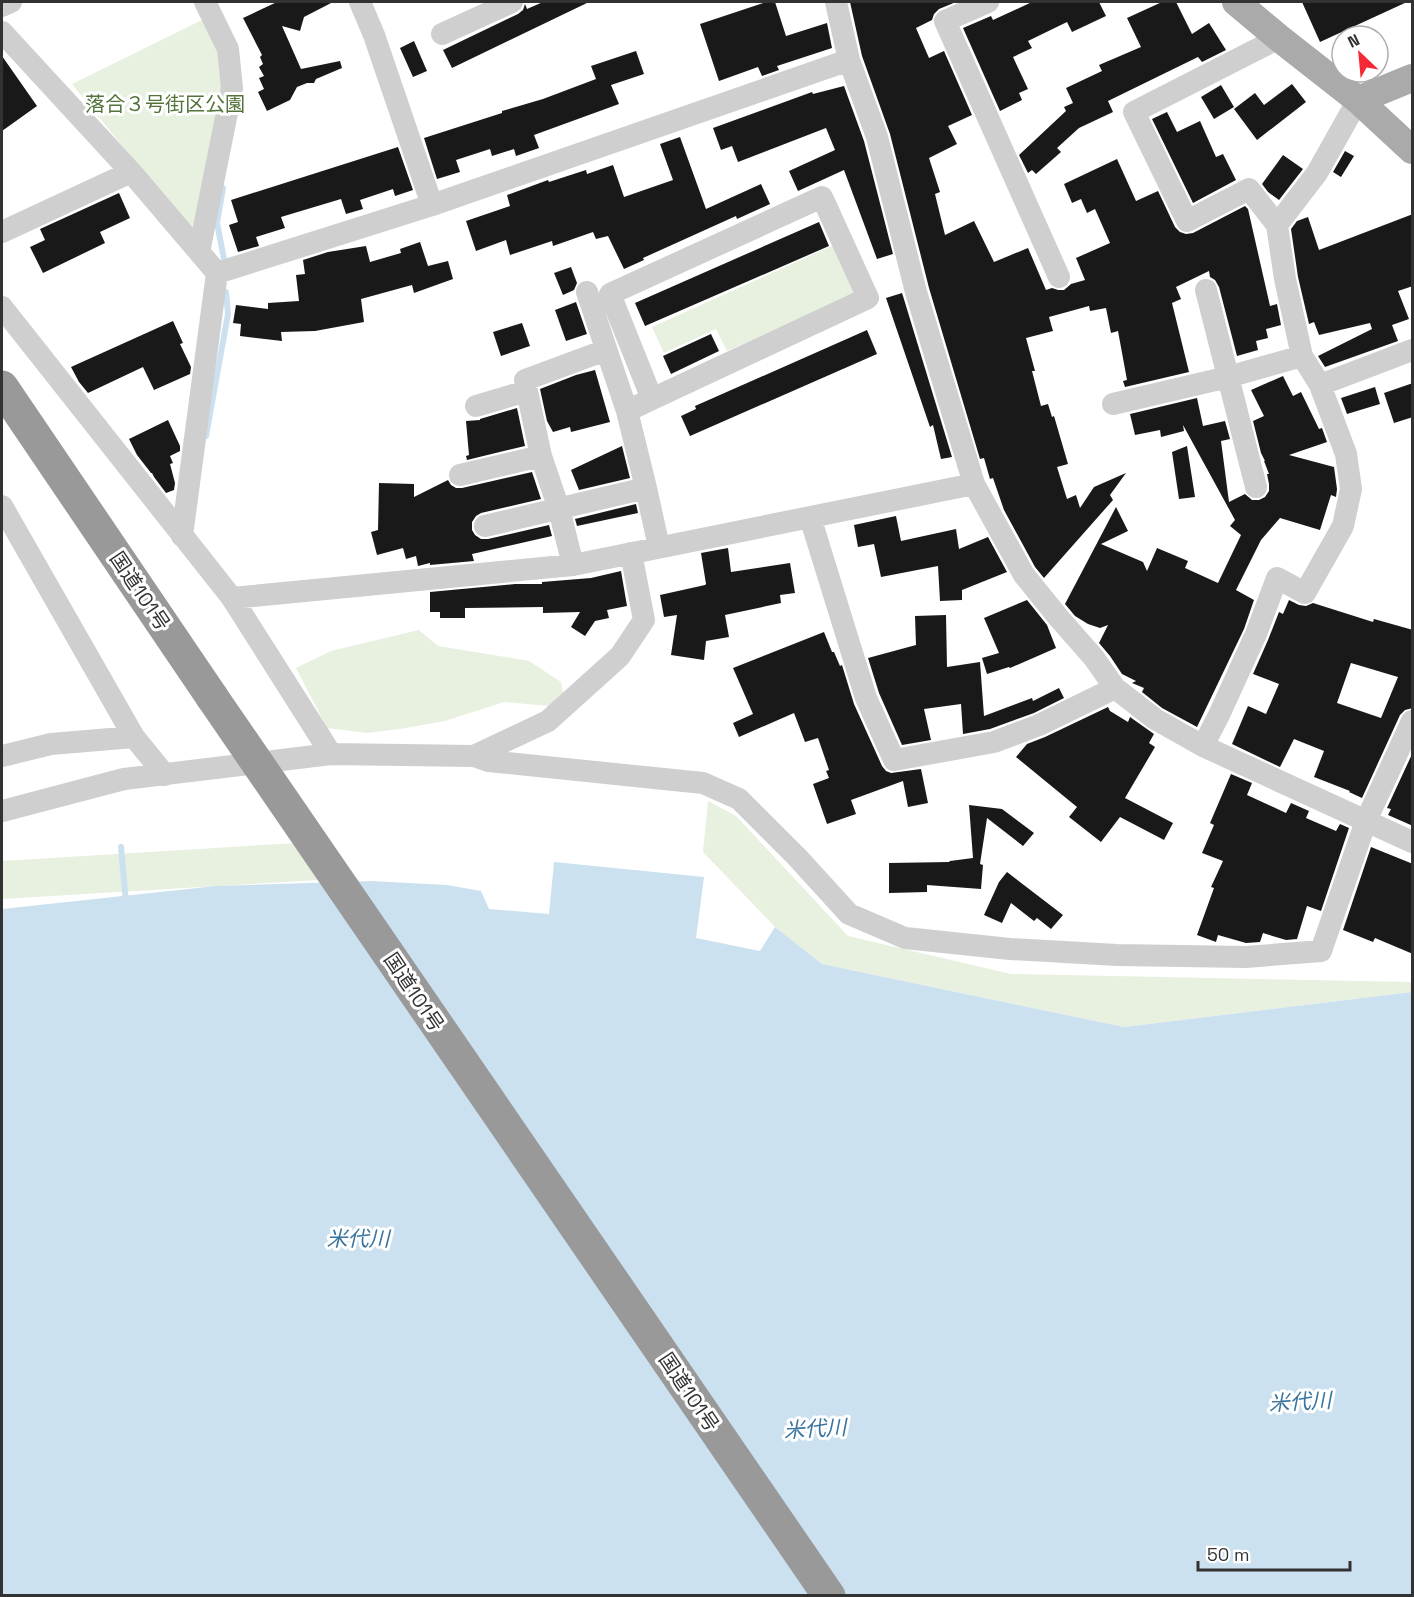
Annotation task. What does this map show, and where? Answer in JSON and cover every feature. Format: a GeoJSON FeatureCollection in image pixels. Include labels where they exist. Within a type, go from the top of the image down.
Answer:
{"type":"FeatureCollection","features":[{"type":"Feature","properties":{"kind":"highway","name":"国道101号"},"geometry":{"type":"LineString","coordinates":[[2,387],[829,1596]]}},
{"type":"Feature","properties":{"kind":"main road"},"geometry":{"type":"LineString","coordinates":[[1236,2],[1358,100],[1413,150]]}},
{"type":"Feature","properties":{"kind":"main road"},"geometry":{"type":"LineString","coordinates":[[1358,100],[1413,78]]}},
{"type":"Feature","properties":{"kind":"street"},"geometry":{"type":"LineString","coordinates":[[2,6],[11,2]]}},
{"type":"Feature","properties":{"kind":"street"},"geometry":{"type":"LineString","coordinates":[[199,252],[232,88],[228,49],[205,2]]}},
{"type":"Feature","properties":{"kind":"street"},"geometry":{"type":"LineString","coordinates":[[360,2],[374,35],[432,205]]}},
{"type":"Feature","properties":{"kind":"street"},"geometry":{"type":"LineString","coordinates":[[442,34],[512,2]]}},
{"type":"Feature","properties":{"kind":"street"},"geometry":{"type":"LineString","coordinates":[[836,2],[849,60],[877,137],[916,292],[974,484],[1024,575],[1094,658],[1115,688],[1155,719],[1203,746],[1413,842]]}},
{"type":"Feature","properties":{"kind":"street"},"geometry":{"type":"LineString","coordinates":[[987,2],[945,21],[1059,277]]}},
{"type":"Feature","properties":{"kind":"street"},"geometry":{"type":"LineString","coordinates":[[2,32],[131,171],[217,273],[182,536]]}},
{"type":"Feature","properties":{"kind":"street"},"geometry":{"type":"LineString","coordinates":[[1203,746],[1256,634],[1277,578],[1305,593],[1343,526],[1351,489],[1346,454],[1320,385],[1302,356],[1285,279],[1277,225],[1249,189],[1187,221],[1134,112],[1279,38]]}},
{"type":"Feature","properties":{"kind":"street"},"geometry":{"type":"LineString","coordinates":[[217,273],[432,205],[849,60]]}},
{"type":"Feature","properties":{"kind":"street"},"geometry":{"type":"LineString","coordinates":[[1277,225],[1317,172],[1358,100]]}},
{"type":"Feature","properties":{"kind":"street"},"geometry":{"type":"LineString","coordinates":[[2,232],[131,171]]}},
{"type":"Feature","properties":{"kind":"street"},"geometry":{"type":"LineString","coordinates":[[627,411],[868,298],[822,197],[610,294],[652,399]]}},
{"type":"Feature","properties":{"kind":"street"},"geometry":{"type":"LineString","coordinates":[[1206,290],[1256,487]]}},
{"type":"Feature","properties":{"kind":"street"},"geometry":{"type":"LineString","coordinates":[[587,292],[627,411],[659,547]]}},
{"type":"Feature","properties":{"kind":"street"},"geometry":{"type":"LineString","coordinates":[[2,307],[232,598],[332,754]]}},
{"type":"Feature","properties":{"kind":"street"},"geometry":{"type":"LineString","coordinates":[[573,566],[559,509],[541,456],[525,380],[606,350]]}},
{"type":"Feature","properties":{"kind":"street"},"geometry":{"type":"LineString","coordinates":[[1320,385],[1413,350]]}},
{"type":"Feature","properties":{"kind":"street"},"geometry":{"type":"LineString","coordinates":[[1113,404],[1228,377],[1302,356]]}},
{"type":"Feature","properties":{"kind":"street"},"geometry":{"type":"LineString","coordinates":[[476,406],[527,391]]}},
{"type":"Feature","properties":{"kind":"street"},"geometry":{"type":"LineString","coordinates":[[460,475],[541,456]]}},
{"type":"Feature","properties":{"kind":"street"},"geometry":{"type":"LineString","coordinates":[[232,598],[573,566],[974,484]]}},
{"type":"Feature","properties":{"kind":"street"},"geometry":{"type":"LineString","coordinates":[[485,526],[646,488]]}},
{"type":"Feature","properties":{"kind":"street"},"geometry":{"type":"LineString","coordinates":[[2,506],[134,737],[165,775]]}},
{"type":"Feature","properties":{"kind":"street"},"geometry":{"type":"LineString","coordinates":[[810,517],[866,698],[894,760],[994,742],[1039,725],[1115,688]]}},
{"type":"Feature","properties":{"kind":"street"},"geometry":{"type":"LineString","coordinates":[[474,756],[548,721],[620,656],[644,620],[631,553]]}},
{"type":"Feature","properties":{"kind":"street"},"geometry":{"type":"LineString","coordinates":[[2,811],[124,779],[332,754],[474,756],[488,761],[703,783],[739,800],[797,856],[849,914],[905,938],[1010,949],[1117,955],[1246,957],[1322,951],[1366,820],[1413,721]]}},
{"type":"Feature","properties":{"kind":"street"},"geometry":{"type":"LineString","coordinates":[[2,756],[51,744],[134,737]]}},
{"type":"Feature","properties":{"kind":"green space","name":"落合３号街区公園"},"geometry":{"type":"Polygon","coordinates":[[[204,19],[223,58],[226,101],[200,224],[188,227],[72,84],[204,19]]]}},
{"type":"Feature","properties":{"kind":"green space"},"geometry":{"type":"Polygon","coordinates":[[[836,244],[858,293],[727,351],[716,329],[664,353],[652,327],[836,244]]]}},
{"type":"Feature","properties":{"kind":"green space"},"geometry":{"type":"Polygon","coordinates":[[[419,630],[438,646],[529,661],[561,682],[564,698],[548,706],[504,702],[445,721],[367,733],[327,728],[296,668],[331,651],[419,630]]]}},
{"type":"Feature","properties":{"kind":"green space"},"geometry":{"type":"Polygon","coordinates":[[[708,801],[736,816],[848,936],[1011,974],[1412,982],[1412,992],[1124,1027],[822,964],[775,927],[703,852],[708,801]]]}},
{"type":"Feature","properties":{"kind":"green space"},"geometry":{"type":"Polygon","coordinates":[[[297,843],[318,880],[2,899],[2,861],[297,843]]]}},
{"type":"Feature","properties":{"kind":"water","name":"米代川"},"geometry":{"type":"Polygon","coordinates":[[[554,862],[704,877],[696,938],[760,951],[775,927],[822,964],[1124,1027],[1412,992],[1412,1595],[2,1595],[2,909],[216,886],[371,881],[447,885],[481,891],[489,909],[549,914],[554,862]]]}},
{"type":"Feature","properties":{"kind":"building"},"geometry":{"type":"Polygon","coordinates":[[[277,2],[333,2],[304,17],[300,31],[282,26],[301,69],[340,61],[342,68],[316,79],[314,83],[297,87],[290,100],[267,111],[258,92],[264,89],[259,78],[264,76],[259,67],[263,64],[260,57],[262,55],[243,18],[277,2]]]}},
{"type":"Feature","properties":{"kind":"building"},"geometry":{"type":"Polygon","coordinates":[[[543,2],[589,2],[452,68],[443,50],[518,14],[523,10],[525,4],[527,9],[543,2]]]}},
{"type":"Feature","properties":{"kind":"building"},"geometry":{"type":"Polygon","coordinates":[[[766,2],[775,2],[786,36],[827,23],[832,48],[777,66],[779,70],[762,76],[758,67],[719,81],[700,24],[766,2]]]}},
{"type":"Feature","properties":{"kind":"building"},"geometry":{"type":"Polygon","coordinates":[[[850,2],[956,2],[939,9],[932,20],[916,28],[929,58],[944,51],[972,115],[948,126],[957,144],[929,158],[940,192],[935,194],[945,235],[974,221],[994,262],[1028,248],[1046,290],[1052,288],[1064,290],[1071,284],[1085,280],[1076,258],[1110,243],[1095,209],[1087,213],[1081,199],[1072,203],[1064,184],[1117,159],[1136,201],[1158,191],[1175,227],[1180,232],[1193,233],[1245,206],[1248,209],[1270,306],[1277,304],[1281,325],[1266,329],[1268,338],[1256,341],[1258,350],[1237,356],[1219,287],[1210,277],[1209,271],[1176,287],[1181,299],[1172,303],[1189,372],[1125,387],[1123,381],[1127,380],[1118,331],[1111,333],[1106,308],[1090,311],[1089,306],[1049,317],[1053,331],[1026,338],[1041,406],[1048,404],[1052,417],[1054,416],[1068,464],[1057,467],[1067,499],[1076,495],[1080,508],[1094,487],[1126,473],[1110,495],[1113,500],[1044,578],[1035,567],[1004,510],[993,478],[990,479],[984,458],[980,459],[929,288],[890,134],[862,56],[850,2]]]}},
{"type":"Feature","properties":{"kind":"building"},"geometry":{"type":"Polygon","coordinates":[[[1032,2],[1099,2],[1106,16],[1072,32],[1067,22],[1028,41],[1032,48],[1013,57],[1028,89],[1019,93],[1022,100],[1000,111],[963,28],[991,16],[993,20],[1032,2]]]}},
{"type":"Feature","properties":{"kind":"building"},"geometry":{"type":"Polygon","coordinates":[[[1162,2],[1176,2],[1192,34],[1209,23],[1226,50],[1202,62],[1198,57],[1108,101],[1113,112],[1079,128],[1057,148],[1061,152],[1036,174],[1032,170],[1028,173],[1019,155],[1066,111],[1064,107],[1073,103],[1066,88],[1102,71],[1099,65],[1141,47],[1127,18],[1162,2]]]}},
{"type":"Feature","properties":{"kind":"building"},"geometry":{"type":"Polygon","coordinates":[[[1302,2],[1407,2],[1359,24],[1330,24],[1330,37],[1320,42],[1302,2]]]}},
{"type":"Feature","properties":{"kind":"building"},"geometry":{"type":"Polygon","coordinates":[[[414,41],[427,71],[413,77],[400,48],[414,41]]]}},
{"type":"Feature","properties":{"kind":"building"},"geometry":{"type":"Polygon","coordinates":[[[636,51],[644,74],[611,85],[619,104],[534,135],[539,148],[516,156],[514,149],[492,156],[490,149],[456,160],[460,172],[437,179],[424,138],[596,79],[591,66],[636,51]]]}},
{"type":"Feature","properties":{"kind":"building"},"geometry":{"type":"Polygon","coordinates":[[[2,56],[37,106],[2,131],[2,56]]]}},
{"type":"Feature","properties":{"kind":"building"},"geometry":{"type":"Polygon","coordinates":[[[1292,84],[1306,102],[1257,140],[1234,109],[1255,93],[1264,105],[1292,84]]]}},
{"type":"Feature","properties":{"kind":"building"},"geometry":{"type":"Polygon","coordinates":[[[1221,85],[1234,107],[1214,119],[1201,97],[1221,85]]]}},
{"type":"Feature","properties":{"kind":"building"},"geometry":{"type":"Polygon","coordinates":[[[844,86],[864,141],[893,254],[877,259],[844,170],[798,191],[789,171],[835,150],[826,128],[738,162],[732,146],[721,150],[713,128],[812,92],[813,94],[844,86]]]}},
{"type":"Feature","properties":{"kind":"building"},"geometry":{"type":"Polygon","coordinates":[[[1167,112],[1177,132],[1200,121],[1216,157],[1223,154],[1236,180],[1193,203],[1152,119],[1167,112]]]}},
{"type":"Feature","properties":{"kind":"building"},"geometry":{"type":"Polygon","coordinates":[[[680,137],[706,209],[761,184],[770,204],[737,219],[736,216],[643,258],[644,260],[624,269],[608,236],[596,239],[593,232],[553,246],[552,241],[510,255],[506,240],[476,251],[466,221],[510,206],[507,195],[548,180],[549,182],[586,170],[587,174],[613,165],[624,197],[673,180],[660,144],[680,137]]]}},
{"type":"Feature","properties":{"kind":"building"},"geometry":{"type":"Polygon","coordinates":[[[398,147],[413,190],[395,196],[393,189],[360,200],[363,209],[346,214],[341,199],[281,217],[285,228],[256,237],[259,246],[238,252],[229,225],[238,222],[231,200],[398,147]]]}},
{"type":"Feature","properties":{"kind":"building"},"geometry":{"type":"Polygon","coordinates":[[[1345,151],[1354,156],[1341,177],[1333,172],[1345,151]]]}},
{"type":"Feature","properties":{"kind":"building"},"geometry":{"type":"Polygon","coordinates":[[[1283,155],[1303,169],[1279,200],[1262,184],[1283,155]]]}},
{"type":"Feature","properties":{"kind":"building"},"geometry":{"type":"Polygon","coordinates":[[[119,193],[130,218],[100,232],[105,243],[43,273],[30,247],[45,240],[40,229],[119,193]]]}},
{"type":"Feature","properties":{"kind":"building"},"geometry":{"type":"Polygon","coordinates":[[[1413,214],[1413,286],[1398,291],[1409,319],[1392,325],[1398,341],[1325,367],[1318,356],[1372,329],[1370,323],[1319,335],[1314,322],[1309,324],[1298,277],[1291,229],[1297,221],[1308,217],[1319,250],[1413,214]]]}},
{"type":"Feature","properties":{"kind":"building"},"geometry":{"type":"Polygon","coordinates":[[[819,222],[829,246],[645,326],[635,303],[819,222]]]}},
{"type":"Feature","properties":{"kind":"building"},"geometry":{"type":"Polygon","coordinates":[[[420,242],[428,266],[448,261],[453,279],[414,293],[412,285],[361,299],[364,322],[315,331],[281,332],[282,341],[240,336],[241,324],[233,323],[236,305],[268,309],[268,303],[299,301],[296,275],[305,274],[303,260],[328,252],[366,246],[370,262],[401,253],[400,249],[420,242]]]}},
{"type":"Feature","properties":{"kind":"building"},"geometry":{"type":"Polygon","coordinates":[[[571,267],[577,283],[574,290],[563,295],[554,273],[571,267]]]}},
{"type":"Feature","properties":{"kind":"building"},"geometry":{"type":"Polygon","coordinates":[[[902,293],[952,457],[941,459],[933,425],[930,427],[886,298],[902,293]]]}},
{"type":"Feature","properties":{"kind":"building"},"geometry":{"type":"Polygon","coordinates":[[[576,302],[587,334],[566,341],[555,310],[576,302]]]}},
{"type":"Feature","properties":{"kind":"building"},"geometry":{"type":"Polygon","coordinates":[[[173,321],[183,343],[180,344],[191,367],[190,374],[154,390],[143,367],[88,393],[79,382],[71,367],[173,321]]]}},
{"type":"Feature","properties":{"kind":"building"},"geometry":{"type":"Polygon","coordinates":[[[522,323],[530,346],[501,356],[493,332],[522,323]]]}},
{"type":"Feature","properties":{"kind":"building"},"geometry":{"type":"Polygon","coordinates":[[[867,330],[877,354],[690,436],[681,416],[696,409],[695,406],[867,330]]]}},
{"type":"Feature","properties":{"kind":"building"},"geometry":{"type":"Polygon","coordinates":[[[711,334],[719,351],[671,374],[663,356],[711,334]]]}},
{"type":"Feature","properties":{"kind":"building"},"geometry":{"type":"Polygon","coordinates":[[[595,370],[610,422],[571,432],[570,427],[553,432],[547,421],[540,389],[595,370]]]}},
{"type":"Feature","properties":{"kind":"building"},"geometry":{"type":"Polygon","coordinates":[[[1283,376],[1293,396],[1301,392],[1319,429],[1322,428],[1327,442],[1289,455],[1334,467],[1336,497],[1331,495],[1320,530],[1280,518],[1261,540],[1236,590],[1254,600],[1244,629],[1197,727],[1162,708],[1142,692],[1144,688],[1132,683],[1136,681],[1122,674],[1099,643],[1108,625],[1100,628],[1088,624],[1075,616],[1065,604],[1116,507],[1128,531],[1101,544],[1143,562],[1147,571],[1157,548],[1188,561],[1185,568],[1218,583],[1241,535],[1230,526],[1235,520],[1183,425],[1184,431],[1161,437],[1160,430],[1135,435],[1130,414],[1197,398],[1203,426],[1225,421],[1230,439],[1221,441],[1229,502],[1245,494],[1252,500],[1259,500],[1269,491],[1267,474],[1269,474],[1253,421],[1264,416],[1251,390],[1283,376]]]}},
{"type":"Feature","properties":{"kind":"building"},"geometry":{"type":"Polygon","coordinates":[[[1413,383],[1413,417],[1394,423],[1384,393],[1413,383]]]}},
{"type":"Feature","properties":{"kind":"building"},"geometry":{"type":"Polygon","coordinates":[[[1375,387],[1380,404],[1347,414],[1341,398],[1375,387]]]}},
{"type":"Feature","properties":{"kind":"building"},"geometry":{"type":"Polygon","coordinates":[[[517,408],[525,446],[467,460],[466,456],[469,455],[466,421],[480,420],[517,408]]]}},
{"type":"Feature","properties":{"kind":"building"},"geometry":{"type":"Polygon","coordinates":[[[168,420],[180,446],[180,451],[170,456],[175,483],[174,490],[166,493],[137,455],[129,439],[168,420]]]}},
{"type":"Feature","properties":{"kind":"building"},"geometry":{"type":"Polygon","coordinates":[[[622,446],[630,478],[579,490],[571,470],[622,446]]]}},
{"type":"Feature","properties":{"kind":"building"},"geometry":{"type":"Polygon","coordinates":[[[1187,446],[1195,497],[1179,499],[1172,452],[1187,446]]]}},
{"type":"Feature","properties":{"kind":"building"},"geometry":{"type":"Polygon","coordinates":[[[532,472],[541,499],[481,513],[472,522],[472,530],[481,539],[488,539],[549,525],[552,536],[472,554],[474,561],[430,565],[430,563],[418,566],[416,556],[406,559],[403,548],[377,555],[371,532],[378,530],[379,483],[414,484],[414,497],[448,480],[456,488],[462,488],[532,472]]]}},
{"type":"Feature","properties":{"kind":"building"},"geometry":{"type":"Polygon","coordinates":[[[636,504],[638,513],[577,526],[575,519],[636,504]]]}},
{"type":"Feature","properties":{"kind":"building"},"geometry":{"type":"Polygon","coordinates":[[[896,516],[901,541],[956,529],[959,549],[988,537],[1007,572],[962,590],[962,600],[940,601],[938,566],[881,577],[874,544],[858,547],[854,525],[896,516]]]}},
{"type":"Feature","properties":{"kind":"building"},"geometry":{"type":"Polygon","coordinates":[[[728,548],[731,572],[790,563],[795,593],[780,595],[781,603],[725,615],[729,637],[706,641],[704,660],[671,655],[677,615],[664,617],[660,595],[705,585],[701,553],[728,548]]]}},
{"type":"Feature","properties":{"kind":"building"},"geometry":{"type":"Polygon","coordinates":[[[621,571],[627,606],[607,610],[609,618],[595,621],[585,636],[571,627],[580,612],[543,613],[543,607],[465,608],[465,618],[440,618],[440,612],[430,612],[430,592],[515,584],[542,584],[542,582],[591,578],[621,571]]]}},
{"type":"Feature","properties":{"kind":"building"},"geometry":{"type":"Polygon","coordinates":[[[1027,600],[1047,625],[1056,648],[1010,668],[987,674],[982,658],[999,653],[984,618],[1027,600]]]}},
{"type":"Feature","properties":{"kind":"building"},"geometry":{"type":"Polygon","coordinates":[[[1289,600],[1306,606],[1313,603],[1373,622],[1374,619],[1413,630],[1413,708],[1405,710],[1400,715],[1362,798],[1314,777],[1324,751],[1294,739],[1280,767],[1232,744],[1248,706],[1266,714],[1279,684],[1253,674],[1279,612],[1283,614],[1289,600]],[[1351,663],[1337,703],[1381,718],[1398,677],[1351,663]]]}},
{"type":"Feature","properties":{"kind":"building"},"geometry":{"type":"Polygon","coordinates":[[[946,615],[947,667],[980,662],[984,716],[1032,698],[1033,701],[1059,688],[1064,698],[1034,713],[990,729],[963,734],[961,704],[924,709],[931,740],[902,745],[879,693],[868,658],[916,645],[915,616],[946,615]]]}},
{"type":"Feature","properties":{"kind":"building"},"geometry":{"type":"Polygon","coordinates":[[[824,632],[832,652],[840,666],[842,665],[854,704],[882,766],[891,773],[921,769],[928,803],[908,807],[903,781],[851,800],[856,814],[827,824],[813,784],[829,778],[826,771],[829,770],[818,738],[805,742],[794,713],[739,737],[733,723],[753,714],[733,668],[824,632]]]}},
{"type":"Feature","properties":{"kind":"building"},"geometry":{"type":"Polygon","coordinates":[[[1108,707],[1110,711],[1128,722],[1130,717],[1154,734],[1149,743],[1155,747],[1125,798],[1173,823],[1164,840],[1120,817],[1101,842],[1069,817],[1077,807],[1016,757],[1027,744],[1108,707]]]}},
{"type":"Feature","properties":{"kind":"building"},"geometry":{"type":"Polygon","coordinates":[[[1413,752],[1413,826],[1388,815],[1391,809],[1387,808],[1413,752]]]}},
{"type":"Feature","properties":{"kind":"building"},"geometry":{"type":"Polygon","coordinates":[[[1231,774],[1252,783],[1247,795],[1286,813],[1291,803],[1309,811],[1306,818],[1336,831],[1340,824],[1349,828],[1321,911],[1307,906],[1297,939],[1286,940],[1263,933],[1260,942],[1246,943],[1218,935],[1216,942],[1197,935],[1214,888],[1211,887],[1223,861],[1202,853],[1214,825],[1210,823],[1231,774]]]}},
{"type":"Feature","properties":{"kind":"building"},"geometry":{"type":"Polygon","coordinates":[[[969,805],[1002,809],[1034,833],[1023,846],[987,818],[980,864],[983,865],[981,889],[927,885],[927,892],[889,893],[889,863],[949,862],[973,858],[969,805]]]}},
{"type":"Feature","properties":{"kind":"building"},"geometry":{"type":"Polygon","coordinates":[[[1371,847],[1413,864],[1413,954],[1375,938],[1373,942],[1343,930],[1371,847]]]}},
{"type":"Feature","properties":{"kind":"building"},"geometry":{"type":"Polygon","coordinates":[[[1007,872],[1063,915],[1051,929],[1037,918],[1034,921],[1011,903],[1002,923],[984,915],[999,882],[1007,872]]]}},
{"type":"Feature","properties":{"kind":"waterway"},"geometry":{"type":"LineString","coordinates":[[223,188],[217,223],[224,259]]}},
{"type":"Feature","properties":{"kind":"waterway"},"geometry":{"type":"LineString","coordinates":[[206,436],[228,314],[226,292]]}},
{"type":"Feature","properties":{"kind":"waterway"},"geometry":{"type":"LineString","coordinates":[[121,847],[126,903]]}}]}
